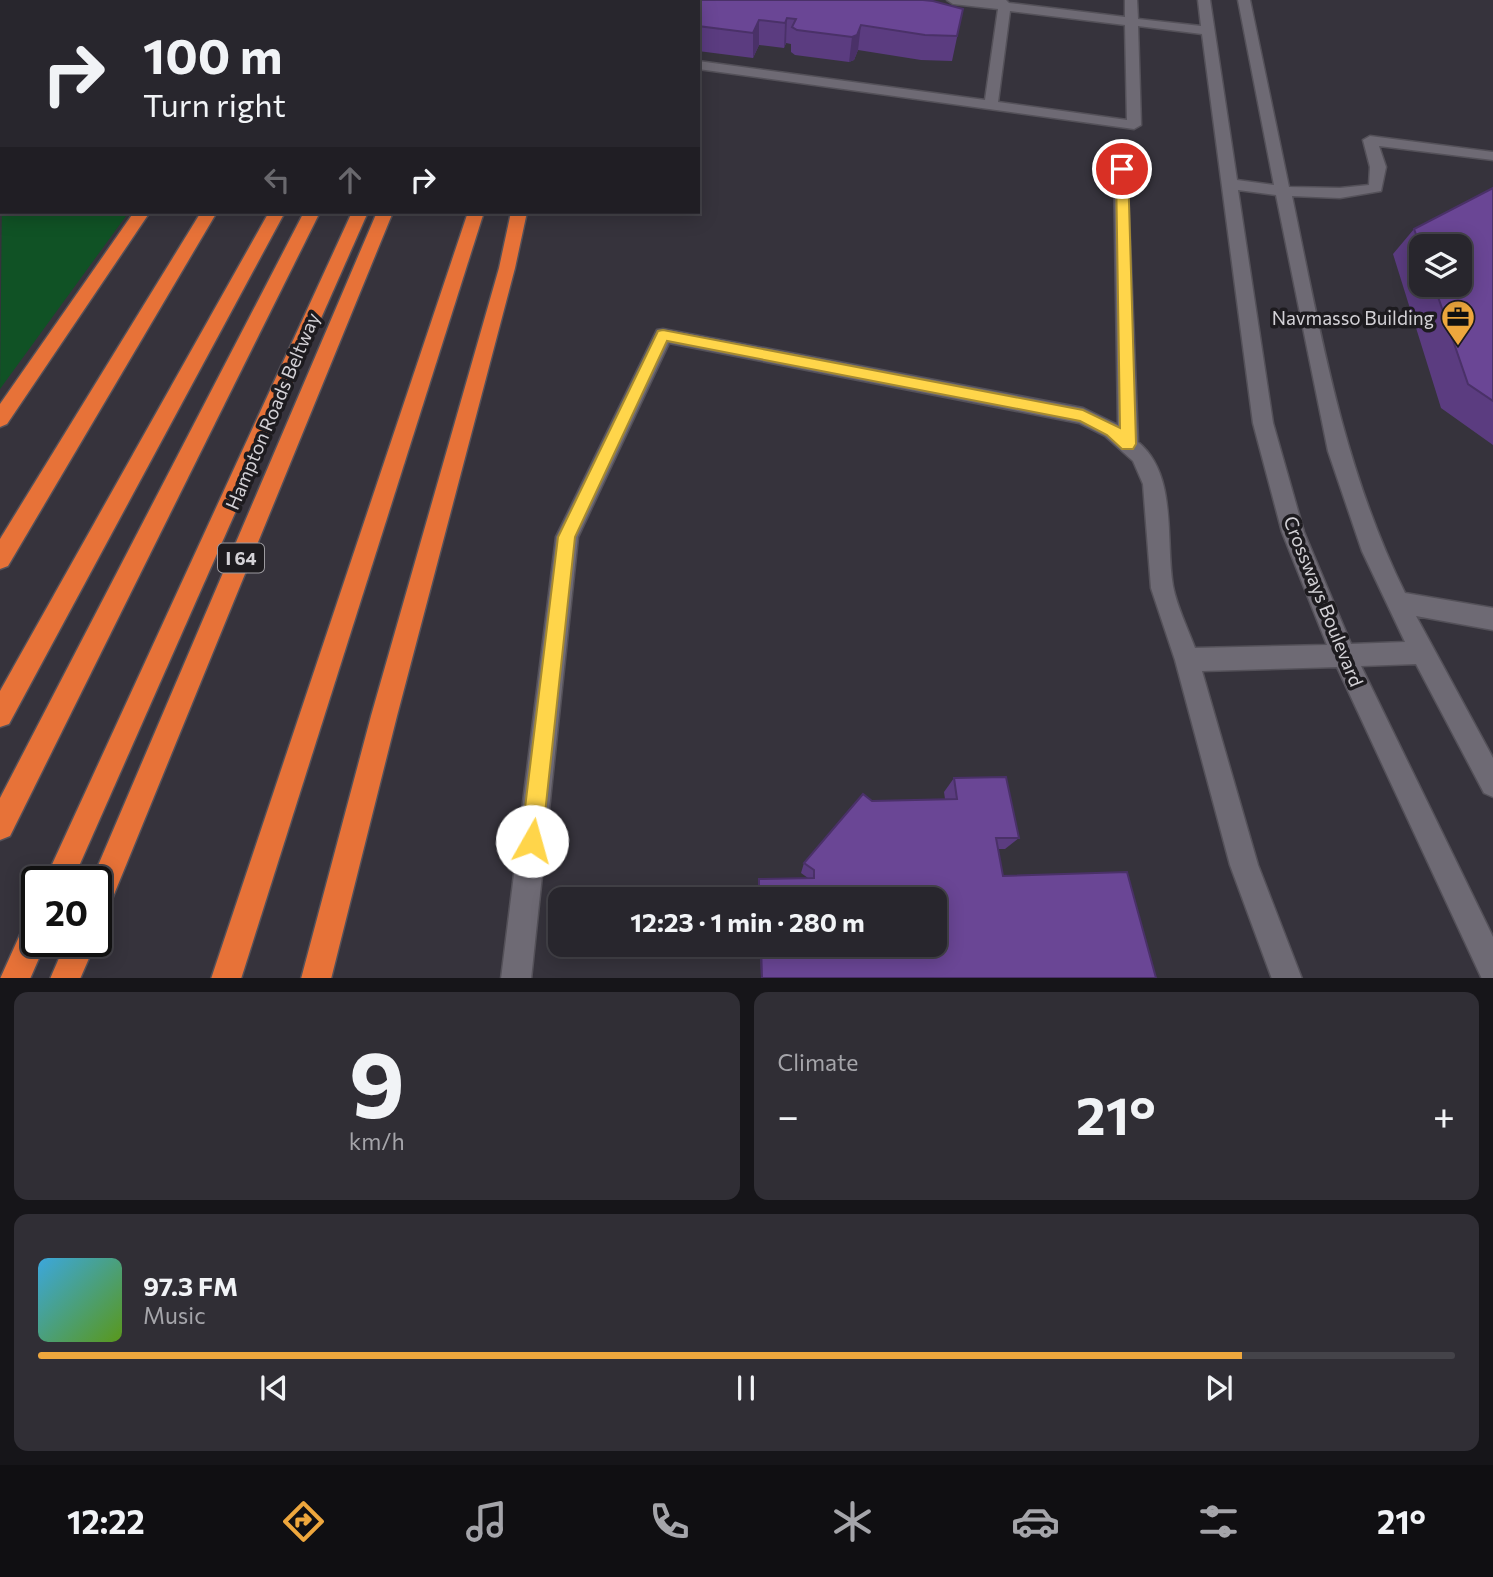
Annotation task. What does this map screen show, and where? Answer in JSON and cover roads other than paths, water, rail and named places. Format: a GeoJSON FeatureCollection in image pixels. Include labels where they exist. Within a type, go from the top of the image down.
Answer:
{"type":"FeatureCollection","features":[{"type":"Feature","properties":{"kind":"highway"},"geometry":{"type":"LineString","coordinates":[[0,419],[141,214]]}},
{"type":"Feature","properties":{"kind":"highway"},"geometry":{"type":"LineString","coordinates":[[0,559],[208,214]]}},
{"type":"Feature","properties":{"kind":"highway"},"geometry":{"type":"LineString","coordinates":[[0,715],[276,214]]}},
{"type":"Feature","properties":{"kind":"highway"},"geometry":{"type":"LineString","coordinates":[[0,826],[311,214]]}},
{"type":"Feature","properties":{"kind":"highway"},"geometry":{"type":"LineString","coordinates":[[65,866],[359,214]]}},
{"type":"Feature","properties":{"kind":"highway","name":"Hampton Roads Beltway"},"geometry":{"type":"LineString","coordinates":[[112,866],[385,214]]}},
{"type":"Feature","properties":{"kind":"highway"},"geometry":{"type":"LineString","coordinates":[[226,978],[475,214]]}},
{"type":"Feature","properties":{"kind":"highway"},"geometry":{"type":"LineString","coordinates":[[316,978],[384,716],[507,268],[519,214]]}},
{"type":"Feature","properties":{"kind":"highway"},"geometry":{"type":"LineString","coordinates":[[14,978],[24,957]]}},
{"type":"Feature","properties":{"kind":"highway"},"geometry":{"type":"LineString","coordinates":[[65,978],[74,957]]}},
{"type":"Feature","properties":{"kind":"street"},"geometry":{"type":"LineString","coordinates":[[953,0],[1003,3],[1209,31]]}},
{"type":"Feature","properties":{"kind":"street"},"geometry":{"type":"LineString","coordinates":[[700,65],[1134,124],[1131,0]]}},
{"type":"Feature","properties":{"kind":"street","name":"Crossways Boulevard"},"geometry":{"type":"LineString","coordinates":[[1204,0],[1264,422],[1293,532],[1345,656],[1493,969]]}},
{"type":"Feature","properties":{"kind":"street"},"geometry":{"type":"LineString","coordinates":[[1244,0],[1338,451],[1373,551],[1423,653],[1493,784]]}},
{"type":"Feature","properties":{"kind":"street"},"geometry":{"type":"LineString","coordinates":[[991,105],[1003,3]]}},
{"type":"Feature","properties":{"kind":"street"},"geometry":{"type":"LineString","coordinates":[[1229,184],[1352,194],[1376,188],[1378,167],[1370,139],[1493,156]]}},
{"type":"Feature","properties":{"kind":"street"},"geometry":{"type":"LineString","coordinates":[[1122,169],[1128,444]]}},
{"type":"Feature","properties":{"kind":"street"},"geometry":{"type":"LineString","coordinates":[[516,978],[567,537],[663,335],[1083,416],[1112,430],[1141,456],[1153,484],[1162,588],[1187,660],[1244,865],[1287,978]]}},
{"type":"Feature","properties":{"kind":"street"},"geometry":{"type":"LineString","coordinates":[[1399,602],[1493,619]]}},
{"type":"Feature","properties":{"kind":"street"},"geometry":{"type":"LineString","coordinates":[[1187,660],[1423,653]]}},
{"type":"Feature","properties":{"kind":"place","name":"Navmasso Building"},"geometry":{"type":"Point","coordinates":[1458,347]}}]}
